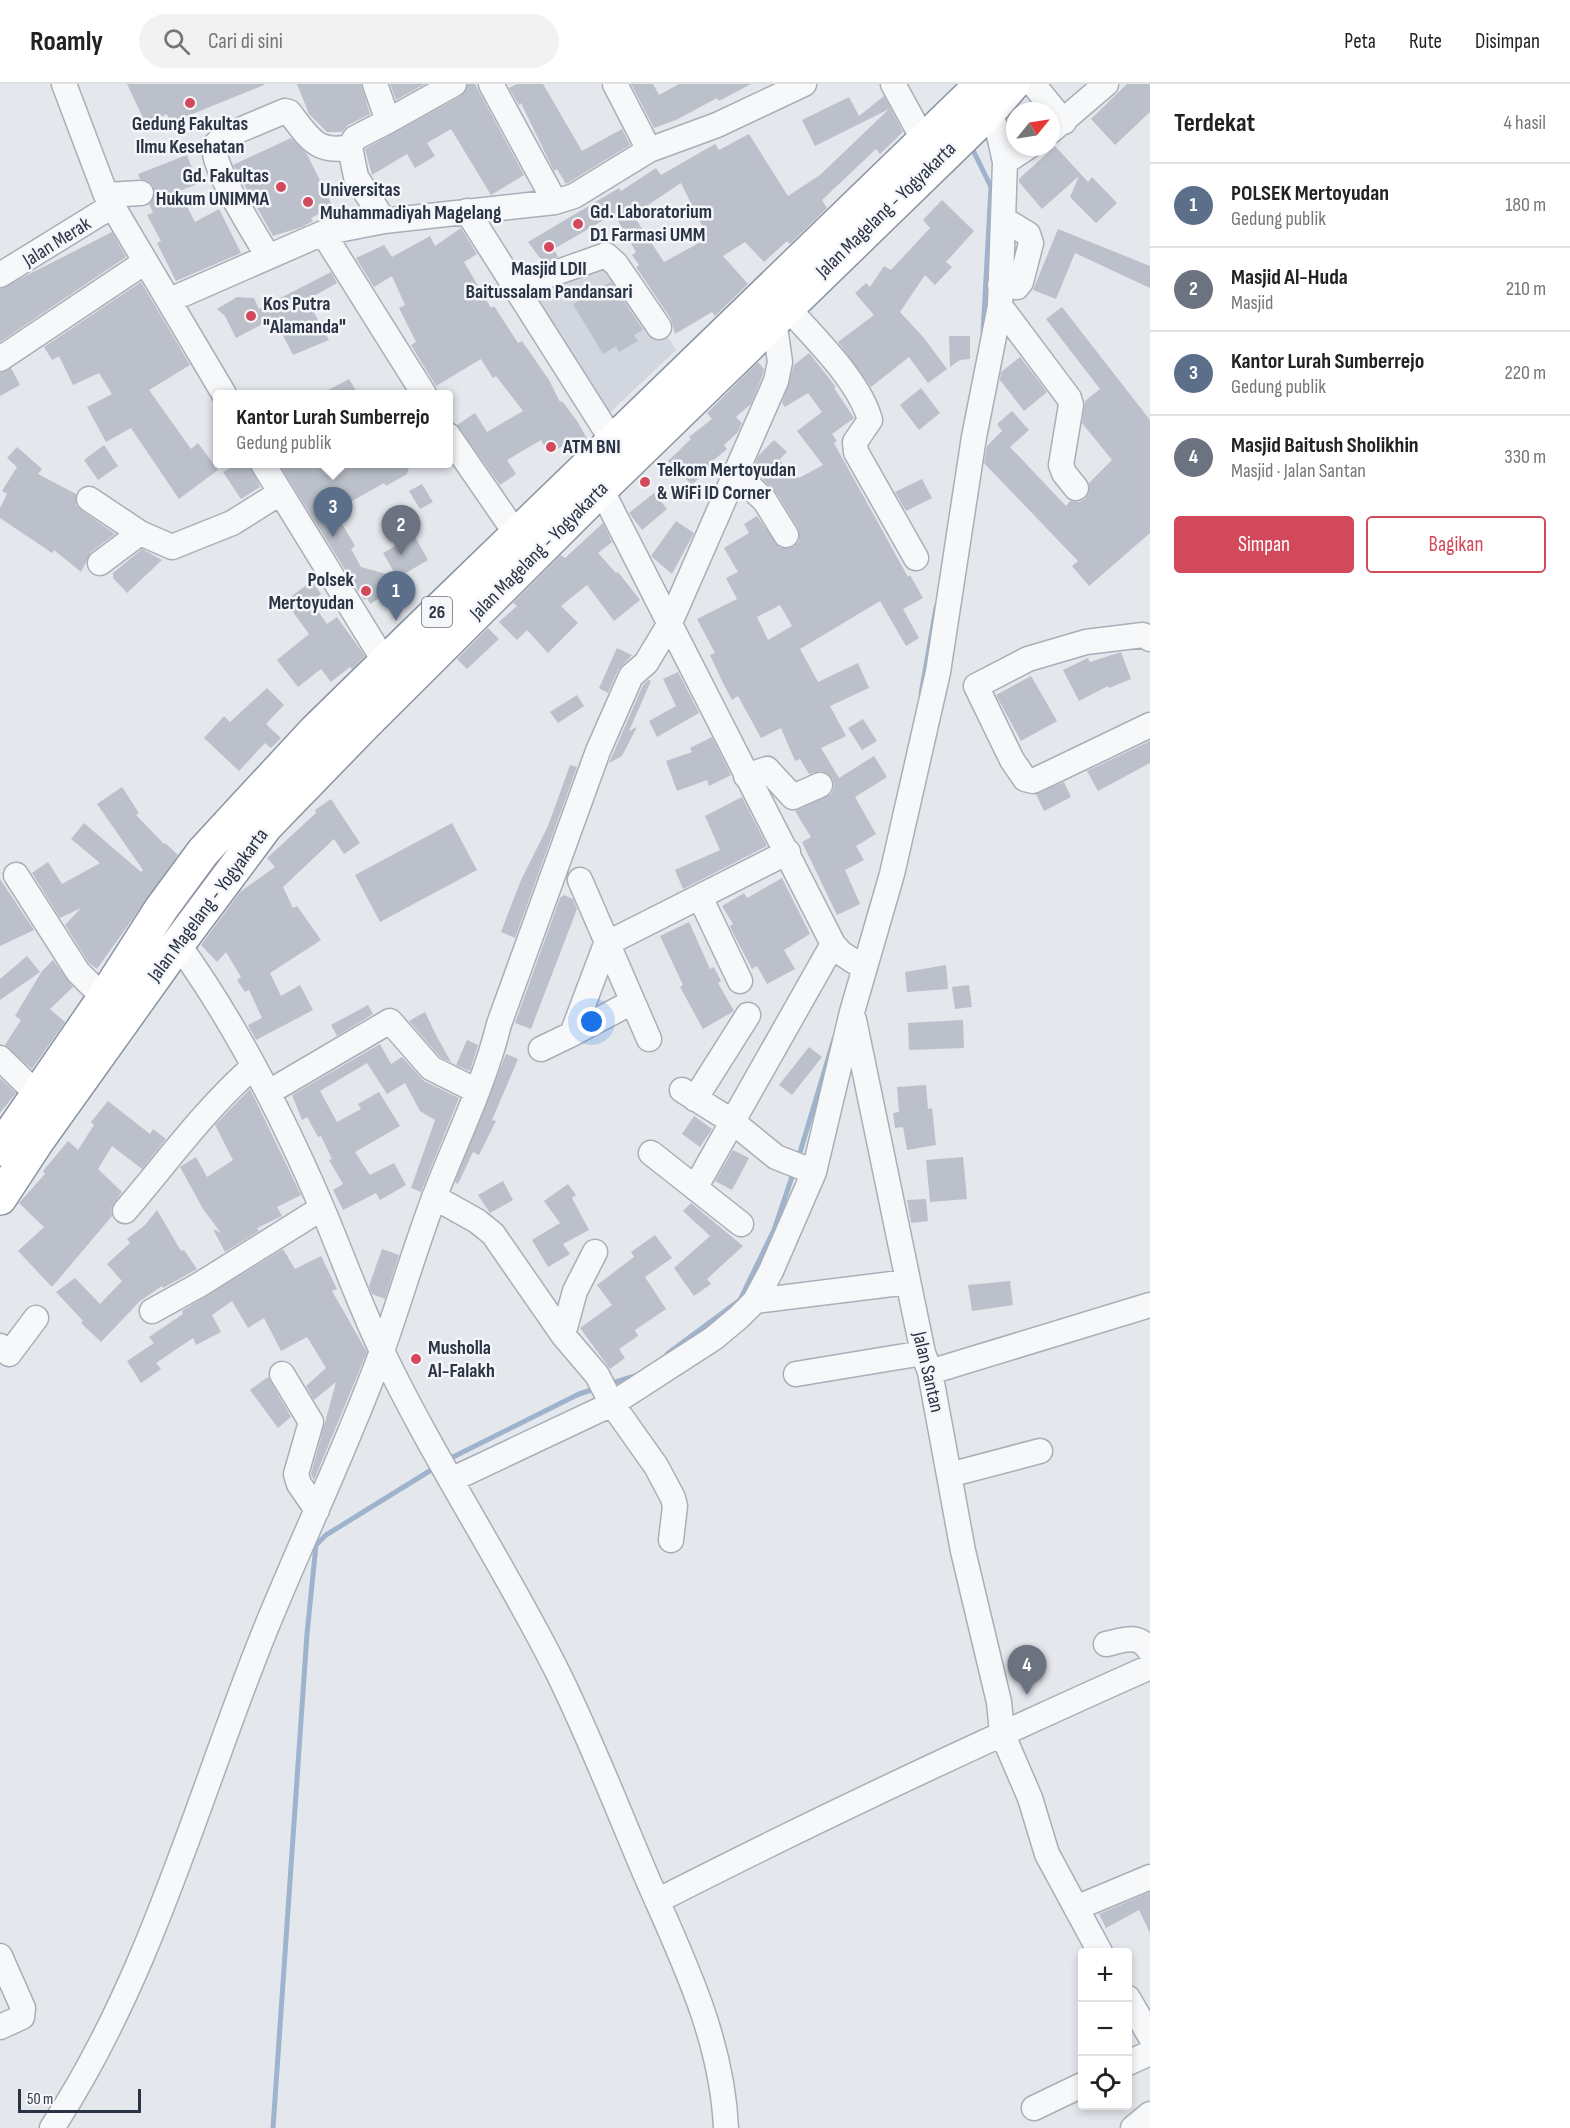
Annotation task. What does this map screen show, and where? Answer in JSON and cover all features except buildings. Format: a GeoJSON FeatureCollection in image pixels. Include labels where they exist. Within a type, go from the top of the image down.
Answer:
{"type":"FeatureCollection","features":[{"type":"Feature","properties":{"kind":"highway","name":"Jalan Magelang - Yogyakarta"},"geometry":{"type":"LineString","coordinates":[[0,1198],[38,1140],[178,944],[266,826],[453,616],[517,535],[612,440],[783,278],[961,115],[1013,84]]}},
{"type":"Feature","properties":{"kind":"highway","name":"Jalan Magelang - Yogyakarta"},"geometry":{"type":"LineString","coordinates":[[0,1149],[104,998],[161,909],[203,852],[315,731],[386,664],[453,616],[601,489],[923,175],[961,115]]}},
{"type":"Feature","properties":{"kind":"street"},"geometry":{"type":"LineString","coordinates":[[64,84],[109,201],[222,390]]}},
{"type":"Feature","properties":{"kind":"street"},"geometry":{"type":"LineString","coordinates":[[375,84],[388,121]]}},
{"type":"Feature","properties":{"kind":"street"},"geometry":{"type":"LineString","coordinates":[[384,221],[356,177],[350,147],[355,138],[454,84]]}},
{"type":"Feature","properties":{"kind":"street"},"geometry":{"type":"LineString","coordinates":[[491,84],[555,202]]}},
{"type":"Feature","properties":{"kind":"street"},"geometry":{"type":"LineString","coordinates":[[615,84],[649,150]]}},
{"type":"Feature","properties":{"kind":"street"},"geometry":{"type":"LineString","coordinates":[[170,300],[323,233],[384,221],[555,202],[574,196],[649,150],[717,124],[804,84]]}},
{"type":"Feature","properties":{"kind":"street"},"geometry":{"type":"LineString","coordinates":[[695,1188],[733,1122],[849,958],[892,874],[938,672],[974,437],[1000,296],[1005,162],[999,135],[893,84]]}},
{"type":"Feature","properties":{"kind":"street"},"geometry":{"type":"LineString","coordinates":[[1033,84],[1043,102]]}},
{"type":"Feature","properties":{"kind":"street"},"geometry":{"type":"LineString","coordinates":[[1060,125],[1106,84]]}},
{"type":"Feature","properties":{"kind":"street"},"geometry":{"type":"LineString","coordinates":[[268,257],[224,177],[214,154],[214,146],[223,137],[285,111],[289,112],[313,143],[341,149],[350,147]]}},
{"type":"Feature","properties":{"kind":"street"},"geometry":{"type":"LineString","coordinates":[[1005,162],[1014,156]]}},
{"type":"Feature","properties":{"kind":"street"},"geometry":{"type":"LineString","coordinates":[[109,201],[141,193]]}},
{"type":"Feature","properties":{"kind":"street","name":"Jalan Merak"},"geometry":{"type":"LineString","coordinates":[[0,275],[20,265],[109,201]]}},
{"type":"Feature","properties":{"kind":"street"},"geometry":{"type":"LineString","coordinates":[[467,211],[519,289],[612,440]]}},
{"type":"Feature","properties":{"kind":"street"},"geometry":{"type":"LineString","coordinates":[[323,233],[421,390]]}},
{"type":"Feature","properties":{"kind":"street"},"geometry":{"type":"LineString","coordinates":[[519,289],[541,278],[606,255],[616,264],[659,327]]}},
{"type":"Feature","properties":{"kind":"street"},"geometry":{"type":"LineString","coordinates":[[0,359],[145,262]]}},
{"type":"Feature","properties":{"kind":"street"},"geometry":{"type":"LineString","coordinates":[[1000,296],[1069,398],[1071,405],[1061,465],[1076,489]]}},
{"type":"Feature","properties":{"kind":"street"},"geometry":{"type":"LineString","coordinates":[[52,2128],[75,2093],[135,1971],[180,1862],[263,1635],[382,1351],[434,1197],[489,1062],[499,1024],[598,751],[632,676],[646,663],[669,625],[776,381],[780,362],[780,313]]}},
{"type":"Feature","properties":{"kind":"street"},"geometry":{"type":"LineString","coordinates":[[780,313],[855,387],[870,420],[855,442],[856,452],[916,558]]}},
{"type":"Feature","properties":{"kind":"street"},"geometry":{"type":"LineString","coordinates":[[453,442],[517,535]]}},
{"type":"Feature","properties":{"kind":"street"},"geometry":{"type":"LineString","coordinates":[[265,468],[386,664]]}},
{"type":"Feature","properties":{"kind":"street"},"geometry":{"type":"LineString","coordinates":[[736,473],[765,501],[786,535]]}},
{"type":"Feature","properties":{"kind":"street"},"geometry":{"type":"LineString","coordinates":[[449,1477],[605,1391],[714,1338],[755,1300],[806,1169],[852,1012],[849,958],[746,776],[601,489]]}},
{"type":"Feature","properties":{"kind":"street"},"geometry":{"type":"LineString","coordinates":[[90,499],[140,533],[166,546],[178,546],[232,523],[280,493]]}},
{"type":"Feature","properties":{"kind":"street"},"geometry":{"type":"LineString","coordinates":[[100,563],[140,533]]}},
{"type":"Feature","properties":{"kind":"street"},"geometry":{"type":"LineString","coordinates":[[976,686],[1028,659],[1086,642],[1143,635],[1150,639]]}},
{"type":"Feature","properties":{"kind":"street"},"geometry":{"type":"LineString","coordinates":[[938,672],[976,686],[1012,760],[1025,779],[1033,781],[1150,725]]}},
{"type":"Feature","properties":{"kind":"street"},"geometry":{"type":"LineString","coordinates":[[746,776],[767,769],[793,797],[820,785]]}},
{"type":"Feature","properties":{"kind":"street"},"geometry":{"type":"LineString","coordinates":[[572,1034],[606,944],[788,852]]}},
{"type":"Feature","properties":{"kind":"street"},"geometry":{"type":"LineString","coordinates":[[16,875],[78,972],[104,998]]}},
{"type":"Feature","properties":{"kind":"street"},"geometry":{"type":"LineString","coordinates":[[580,880],[649,1039]]}},
{"type":"Feature","properties":{"kind":"street"},"geometry":{"type":"LineString","coordinates":[[700,897],[740,981]]}},
{"type":"Feature","properties":{"kind":"street"},"geometry":{"type":"LineString","coordinates":[[178,944],[208,986],[269,1092],[322,1208],[382,1351],[557,1672],[695,1989],[711,2033],[724,2100],[726,2128]]}},
{"type":"Feature","properties":{"kind":"street"},"geometry":{"type":"LineString","coordinates":[[541,1049],[632,1002]]}},
{"type":"Feature","properties":{"kind":"street","name":"Jalan Santan"},"geometry":{"type":"LineString","coordinates":[[852,1012],[927,1363],[963,1551],[999,1702],[1002,1733],[1030,1798],[1047,1854],[1097,1948]]}},
{"type":"Feature","properties":{"kind":"street"},"geometry":{"type":"LineString","coordinates":[[748,1016],[688,1094],[733,1122],[776,1157],[806,1169]]}},
{"type":"Feature","properties":{"kind":"street"},"geometry":{"type":"LineString","coordinates":[[269,1092],[390,1021],[431,1068],[477,1091]]}},
{"type":"Feature","properties":{"kind":"street"},"geometry":{"type":"LineString","coordinates":[[0,1058],[37,1094]]}},
{"type":"Feature","properties":{"kind":"street"},"geometry":{"type":"LineString","coordinates":[[125,1211],[195,1123],[221,1095],[254,1066]]}},
{"type":"Feature","properties":{"kind":"street"},"geometry":{"type":"LineString","coordinates":[[651,1154],[741,1224]]}},
{"type":"Feature","properties":{"kind":"street"},"geometry":{"type":"LineString","coordinates":[[434,1197],[477,1221],[493,1234],[605,1391],[656,1466],[673,1497],[675,1506],[671,1540]]}},
{"type":"Feature","properties":{"kind":"street"},"geometry":{"type":"LineString","coordinates":[[152,1311],[199,1286],[322,1208]]}},
{"type":"Feature","properties":{"kind":"street"},"geometry":{"type":"LineString","coordinates":[[563,1335],[575,1291],[595,1252]]}},
{"type":"Feature","properties":{"kind":"street"},"geometry":{"type":"LineString","coordinates":[[755,1300],[908,1282]]}},
{"type":"Feature","properties":{"kind":"street"},"geometry":{"type":"LineString","coordinates":[[796,1374],[927,1363],[1150,1305]]}},
{"type":"Feature","properties":{"kind":"street"},"geometry":{"type":"LineString","coordinates":[[3,1356],[36,1318]]}},
{"type":"Feature","properties":{"kind":"street"},"geometry":{"type":"LineString","coordinates":[[282,1374],[311,1422],[296,1474],[317,1510]]}},
{"type":"Feature","properties":{"kind":"street"},"geometry":{"type":"LineString","coordinates":[[950,1475],[1040,1451]]}},
{"type":"Feature","properties":{"kind":"street"},"geometry":{"type":"LineString","coordinates":[[1106,1644],[1135,1638],[1144,1642],[1150,1651]]}},
{"type":"Feature","properties":{"kind":"street"},"geometry":{"type":"LineString","coordinates":[[657,1901],[792,1832],[1002,1733],[1150,1667]]}},
{"type":"Feature","properties":{"kind":"street"},"geometry":{"type":"LineString","coordinates":[[1076,1908],[1150,1877]]}},
{"type":"Feature","properties":{"kind":"street"},"geometry":{"type":"LineString","coordinates":[[0,1956],[22,2008],[22,2017],[0,2027]]}},
{"type":"Feature","properties":{"kind":"street"},"geometry":{"type":"LineString","coordinates":[[1130,2002],[1150,2036]]}},
{"type":"Feature","properties":{"kind":"street"},"geometry":{"type":"LineString","coordinates":[[1132,2061],[1150,2053]]}},
{"type":"Feature","properties":{"kind":"street"},"geometry":{"type":"LineString","coordinates":[[1034,2108],[1078,2087]]}},
{"type":"Feature","properties":{"kind":"street"},"geometry":{"type":"LineString","coordinates":[[1133,2128],[1150,2114]]}},
{"type":"Feature","properties":{"kind":"shaded area"},"geometry":{"type":"Polygon","coordinates":[[[616,253],[676,350],[606,416],[533,300],[616,253]]]}},
{"type":"Feature","properties":{"kind":"waterway"},"geometry":{"type":"LineString","coordinates":[[971,146],[991,187],[983,333]]}},
{"type":"Feature","properties":{"kind":"waterway"},"geometry":{"type":"LineString","coordinates":[[921,694],[936,608]]}},
{"type":"Feature","properties":{"kind":"waterway"},"geometry":{"type":"LineString","coordinates":[[798,1159],[834,1039]]}},
{"type":"Feature","properties":{"kind":"waterway"},"geometry":{"type":"LineString","coordinates":[[667,1354],[740,1300],[774,1230],[794,1171]]}},
{"type":"Feature","properties":{"kind":"waterway"},"geometry":{"type":"LineString","coordinates":[[609,1384],[638,1375]]}},
{"type":"Feature","properties":{"kind":"waterway"},"geometry":{"type":"LineString","coordinates":[[447,1460],[579,1394],[598,1388]]}},
{"type":"Feature","properties":{"kind":"waterway"},"geometry":{"type":"LineString","coordinates":[[273,2128],[307,1634],[316,1545],[326,1535],[436,1467]]}},
{"type":"Feature","properties":{"kind":"place","name":"Gedung Fakultas Ilmu Kesehatan"},"geometry":{"type":"Point","coordinates":[190,103]}},
{"type":"Feature","properties":{"kind":"place","name":"Gd. Fakultas Hukum UNIMMA"},"geometry":{"type":"Point","coordinates":[281,187]}},
{"type":"Feature","properties":{"kind":"place","name":"Universitas Muhammadiyah Magelang"},"geometry":{"type":"Point","coordinates":[308,202]}},
{"type":"Feature","properties":{"kind":"place","name":"Gd. Laboratorium D1 Farmasi UMM"},"geometry":{"type":"Point","coordinates":[578,224]}},
{"type":"Feature","properties":{"kind":"place","name":"Masjid LDII Baitussalam Pandansari"},"geometry":{"type":"Point","coordinates":[549,247]}},
{"type":"Feature","properties":{"kind":"place","name":"Kos Putra \"Alamanda\""},"geometry":{"type":"Point","coordinates":[251,316]}},
{"type":"Feature","properties":{"kind":"place","name":"ATM BNI"},"geometry":{"type":"Point","coordinates":[551,447]}},
{"type":"Feature","properties":{"kind":"place","name":"Telkom Mertoyudan & WiFi ID Corner"},"geometry":{"type":"Point","coordinates":[645,482]}},
{"type":"Feature","properties":{"kind":"place","name":"Kantor Lurah Sumberrejo"},"geometry":{"type":"Point","coordinates":[333,537]}},
{"type":"Feature","properties":{"kind":"place","name":"Masjid Al-Huda"},"geometry":{"type":"Point","coordinates":[401,555]}},
{"type":"Feature","properties":{"kind":"place","name":"Polsek Mertoyudan"},"geometry":{"type":"Point","coordinates":[366,591]}},
{"type":"Feature","properties":{"kind":"place","name":"POLSEK Mertoyudan"},"geometry":{"type":"Point","coordinates":[396,621]}},
{"type":"Feature","properties":{"kind":"place","name":"Musholla Al-Falakh"},"geometry":{"type":"Point","coordinates":[416,1359]}},
{"type":"Feature","properties":{"kind":"place","name":"Masjid Baitush Sholikhin"},"geometry":{"type":"Point","coordinates":[1027,1695]}}]}
